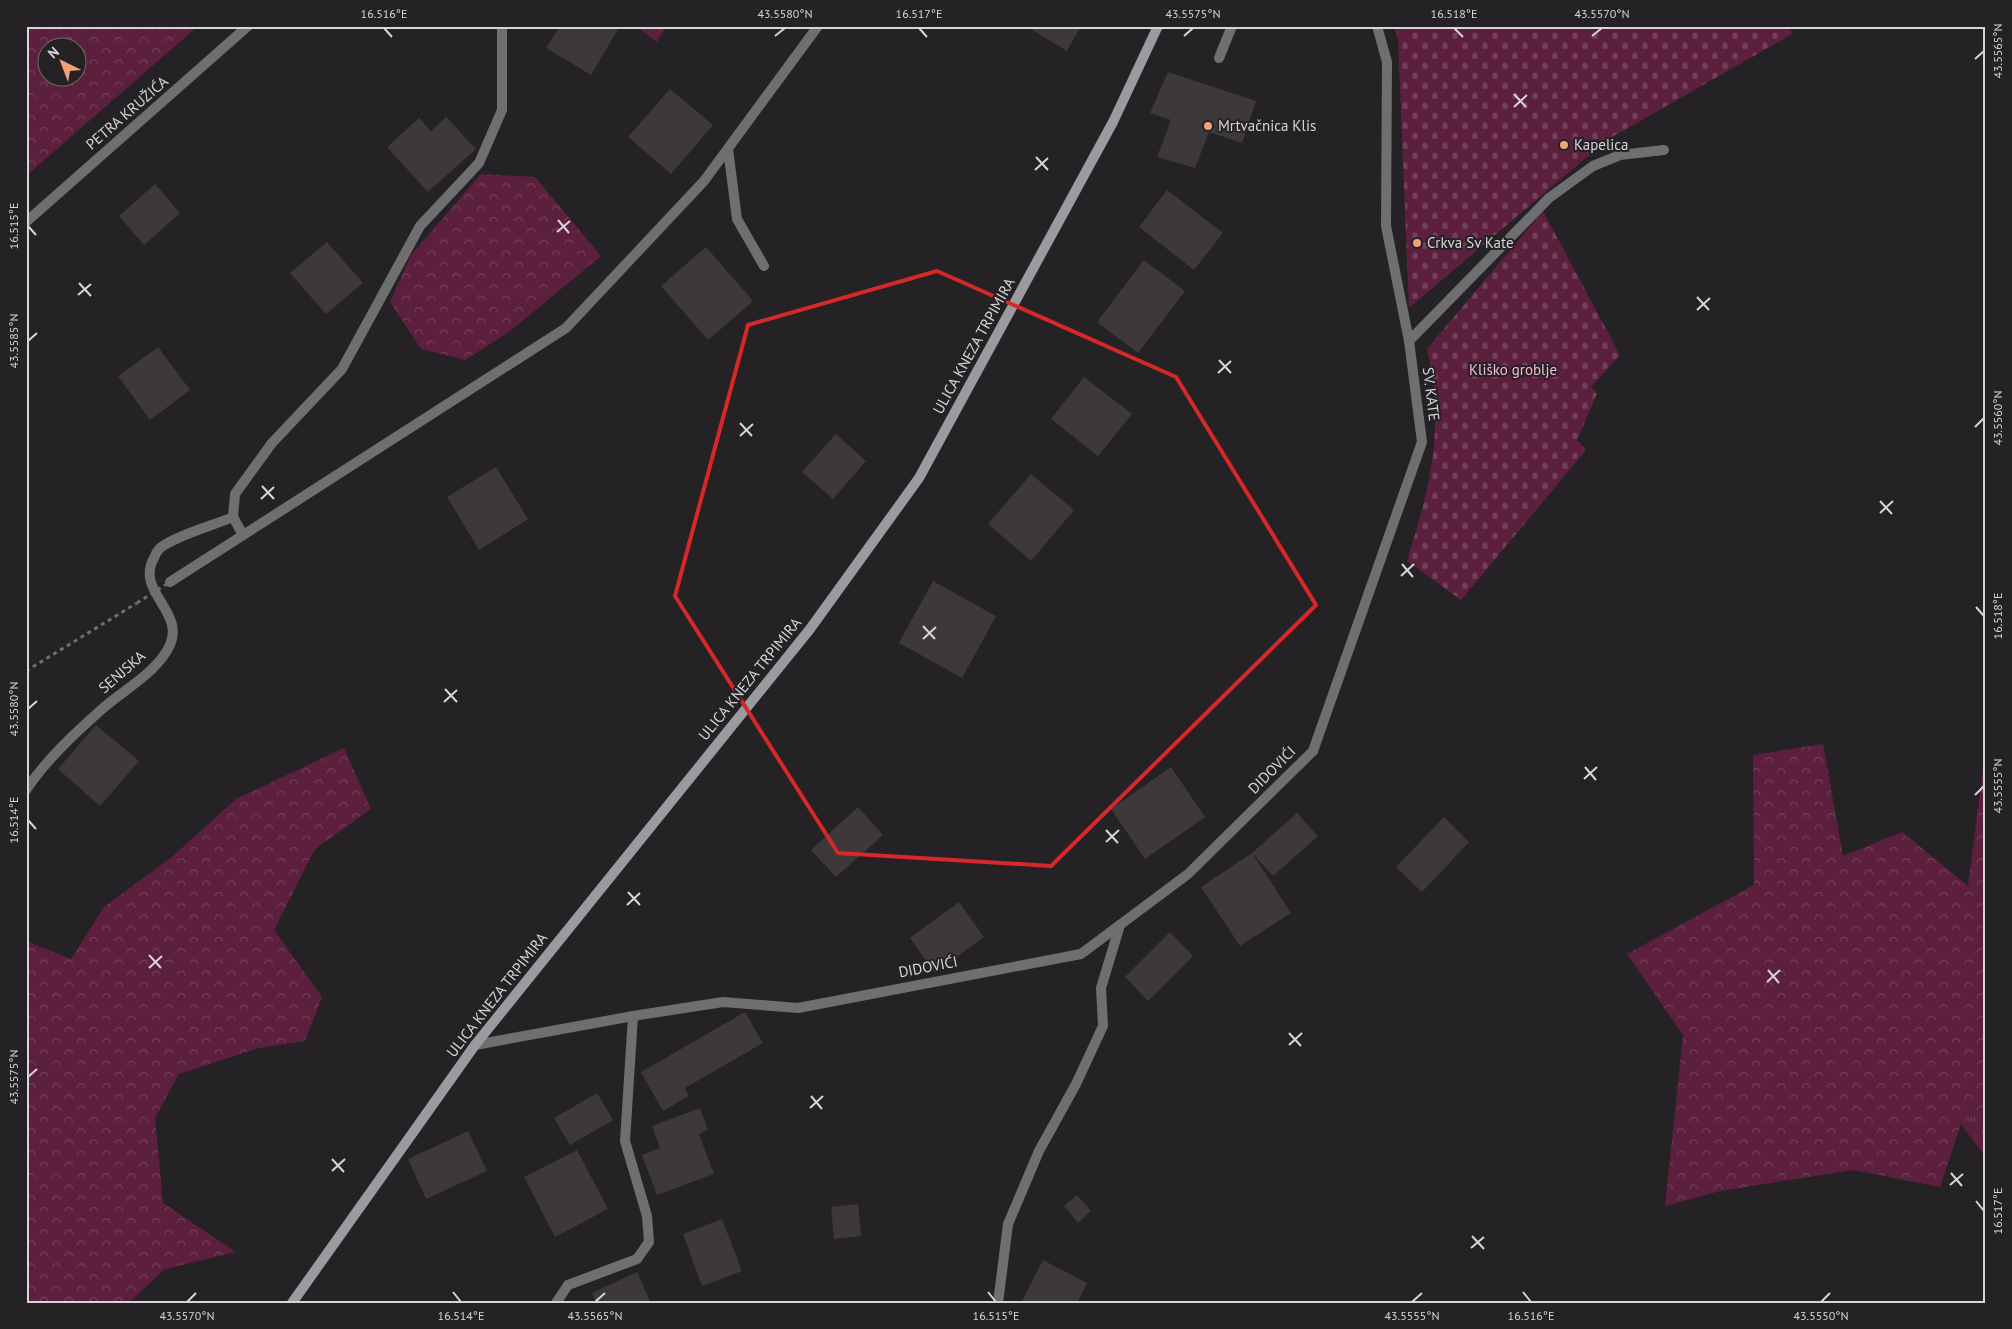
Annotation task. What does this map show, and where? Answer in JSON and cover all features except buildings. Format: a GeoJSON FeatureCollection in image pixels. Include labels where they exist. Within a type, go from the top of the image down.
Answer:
{"type":"FeatureCollection","features":[{"type":"Feature","properties":{"kind":"main road","name":"ULICA KNEZA TRPIMIRA"},"geometry":{"type":"LineString","coordinates":[[292,1303],[475,1045],[810,629],[920,478],[1113,122],[1158,26]]}},
{"type":"Feature","properties":{"kind":"street"},"geometry":{"type":"LineString","coordinates":[[244,534],[233,517],[235,494],[272,443],[342,369],[420,226],[479,163],[502,110],[502,26]]}},
{"type":"Feature","properties":{"kind":"street"},"geometry":{"type":"LineString","coordinates":[[170,582],[566,328],[704,181],[818,26]]}},
{"type":"Feature","properties":{"kind":"street"},"geometry":{"type":"LineString","coordinates":[[1219,58],[1232,26]]}},
{"type":"Feature","properties":{"kind":"street","name":"SV. KATE"},"geometry":{"type":"LineString","coordinates":[[1313,751],[1422,442],[1409,341],[1386,226],[1388,62],[1377,26]]}},
{"type":"Feature","properties":{"kind":"street","name":"PETRA KRUŽIĆA"},"geometry":{"type":"LineString","coordinates":[[26,222],[249,27]]}},
{"type":"Feature","properties":{"kind":"street"},"geometry":{"type":"LineString","coordinates":[[728,149],[732,193],[738,219],[764,266]]}},
{"type":"Feature","properties":{"kind":"street"},"geometry":{"type":"LineString","coordinates":[[1409,341],[1549,198],[1593,166],[1620,155],[1664,150]]}},
{"type":"Feature","properties":{"kind":"street","name":"SENJSKA"},"geometry":{"type":"LineString","coordinates":[[26,790],[40,770],[101,710],[150,671],[170,646],[174,630],[166,609],[148,580],[150,564],[159,549],[233,517]]}},
{"type":"Feature","properties":{"kind":"street","name":"DIDOVIĆI"},"geometry":{"type":"LineString","coordinates":[[475,1045],[633,1016],[723,1002],[798,1008],[1081,954],[1188,874],[1313,751]]}},
{"type":"Feature","properties":{"kind":"street"},"geometry":{"type":"LineString","coordinates":[[998,1303],[1008,1224],[1039,1151],[1076,1084],[1103,1026],[1102,988],[1120,925]]}},
{"type":"Feature","properties":{"kind":"street"},"geometry":{"type":"LineString","coordinates":[[556,1303],[568,1284],[637,1259],[649,1242],[648,1216],[625,1141],[633,1016]]}},
{"type":"Feature","properties":{"kind":"path"},"geometry":{"type":"LineString","coordinates":[[26,671],[170,582]]}},
{"type":"Feature","properties":{"kind":"highlighted area"},"geometry":{"type":"Polygon","coordinates":[[[937,271],[1176,377],[1316,605],[1051,866],[838,853],[675,596],[748,325],[937,271]]]}},
{"type":"Feature","properties":{"kind":"green space"},"geometry":{"type":"Polygon","coordinates":[[[26,26],[198,26],[26,176],[26,26]]]}},
{"type":"Feature","properties":{"kind":"green space"},"geometry":{"type":"Polygon","coordinates":[[[635,26],[666,26],[657,42],[635,26]]]}},
{"type":"Feature","properties":{"kind":"green space"},"geometry":{"type":"Polygon","coordinates":[[[1393,26],[1790,26],[1792,34],[1607,140],[1409,308],[1398,38],[1393,26]]]}},
{"type":"Feature","properties":{"kind":"green space"},"geometry":{"type":"Polygon","coordinates":[[[481,174],[535,177],[601,256],[509,332],[465,360],[421,349],[390,302],[411,255],[481,174]]]}},
{"type":"Feature","properties":{"kind":"green space","name":"Kliško groblje"},"geometry":{"type":"Polygon","coordinates":[[[1543,211],[1620,355],[1591,387],[1597,394],[1577,440],[1586,450],[1461,600],[1407,561],[1423,507],[1433,456],[1435,406],[1427,349],[1543,211]]]}},
{"type":"Feature","properties":{"kind":"green space"},"geometry":{"type":"Polygon","coordinates":[[[1823,744],[1843,856],[1902,832],[1968,886],[1986,746],[1986,1105],[1961,1124],[1940,1187],[1853,1170],[1720,1191],[1665,1206],[1683,1035],[1627,954],[1754,885],[1753,755],[1823,744]]]}},
{"type":"Feature","properties":{"kind":"green space"},"geometry":{"type":"Polygon","coordinates":[[[344,748],[371,809],[315,849],[274,930],[322,997],[305,1041],[259,1048],[179,1074],[155,1118],[163,1203],[236,1252],[165,1269],[128,1303],[26,1303],[26,941],[71,959],[104,907],[173,856],[236,799],[344,748]]]}},
{"type":"Feature","properties":{"kind":"green space"},"geometry":{"type":"Polygon","coordinates":[[[1986,1105],[1986,1158],[1961,1124],[1986,1105]]]}},
{"type":"Feature","properties":{"kind":"place","name":"Mrtvačnica Klis"},"geometry":{"type":"Point","coordinates":[1208,126]}},
{"type":"Feature","properties":{"kind":"place","name":"Kapelica"},"geometry":{"type":"Point","coordinates":[1564,145]}},
{"type":"Feature","properties":{"kind":"place","name":"Crkva Sv Kate"},"geometry":{"type":"Point","coordinates":[1417,243]}}]}
